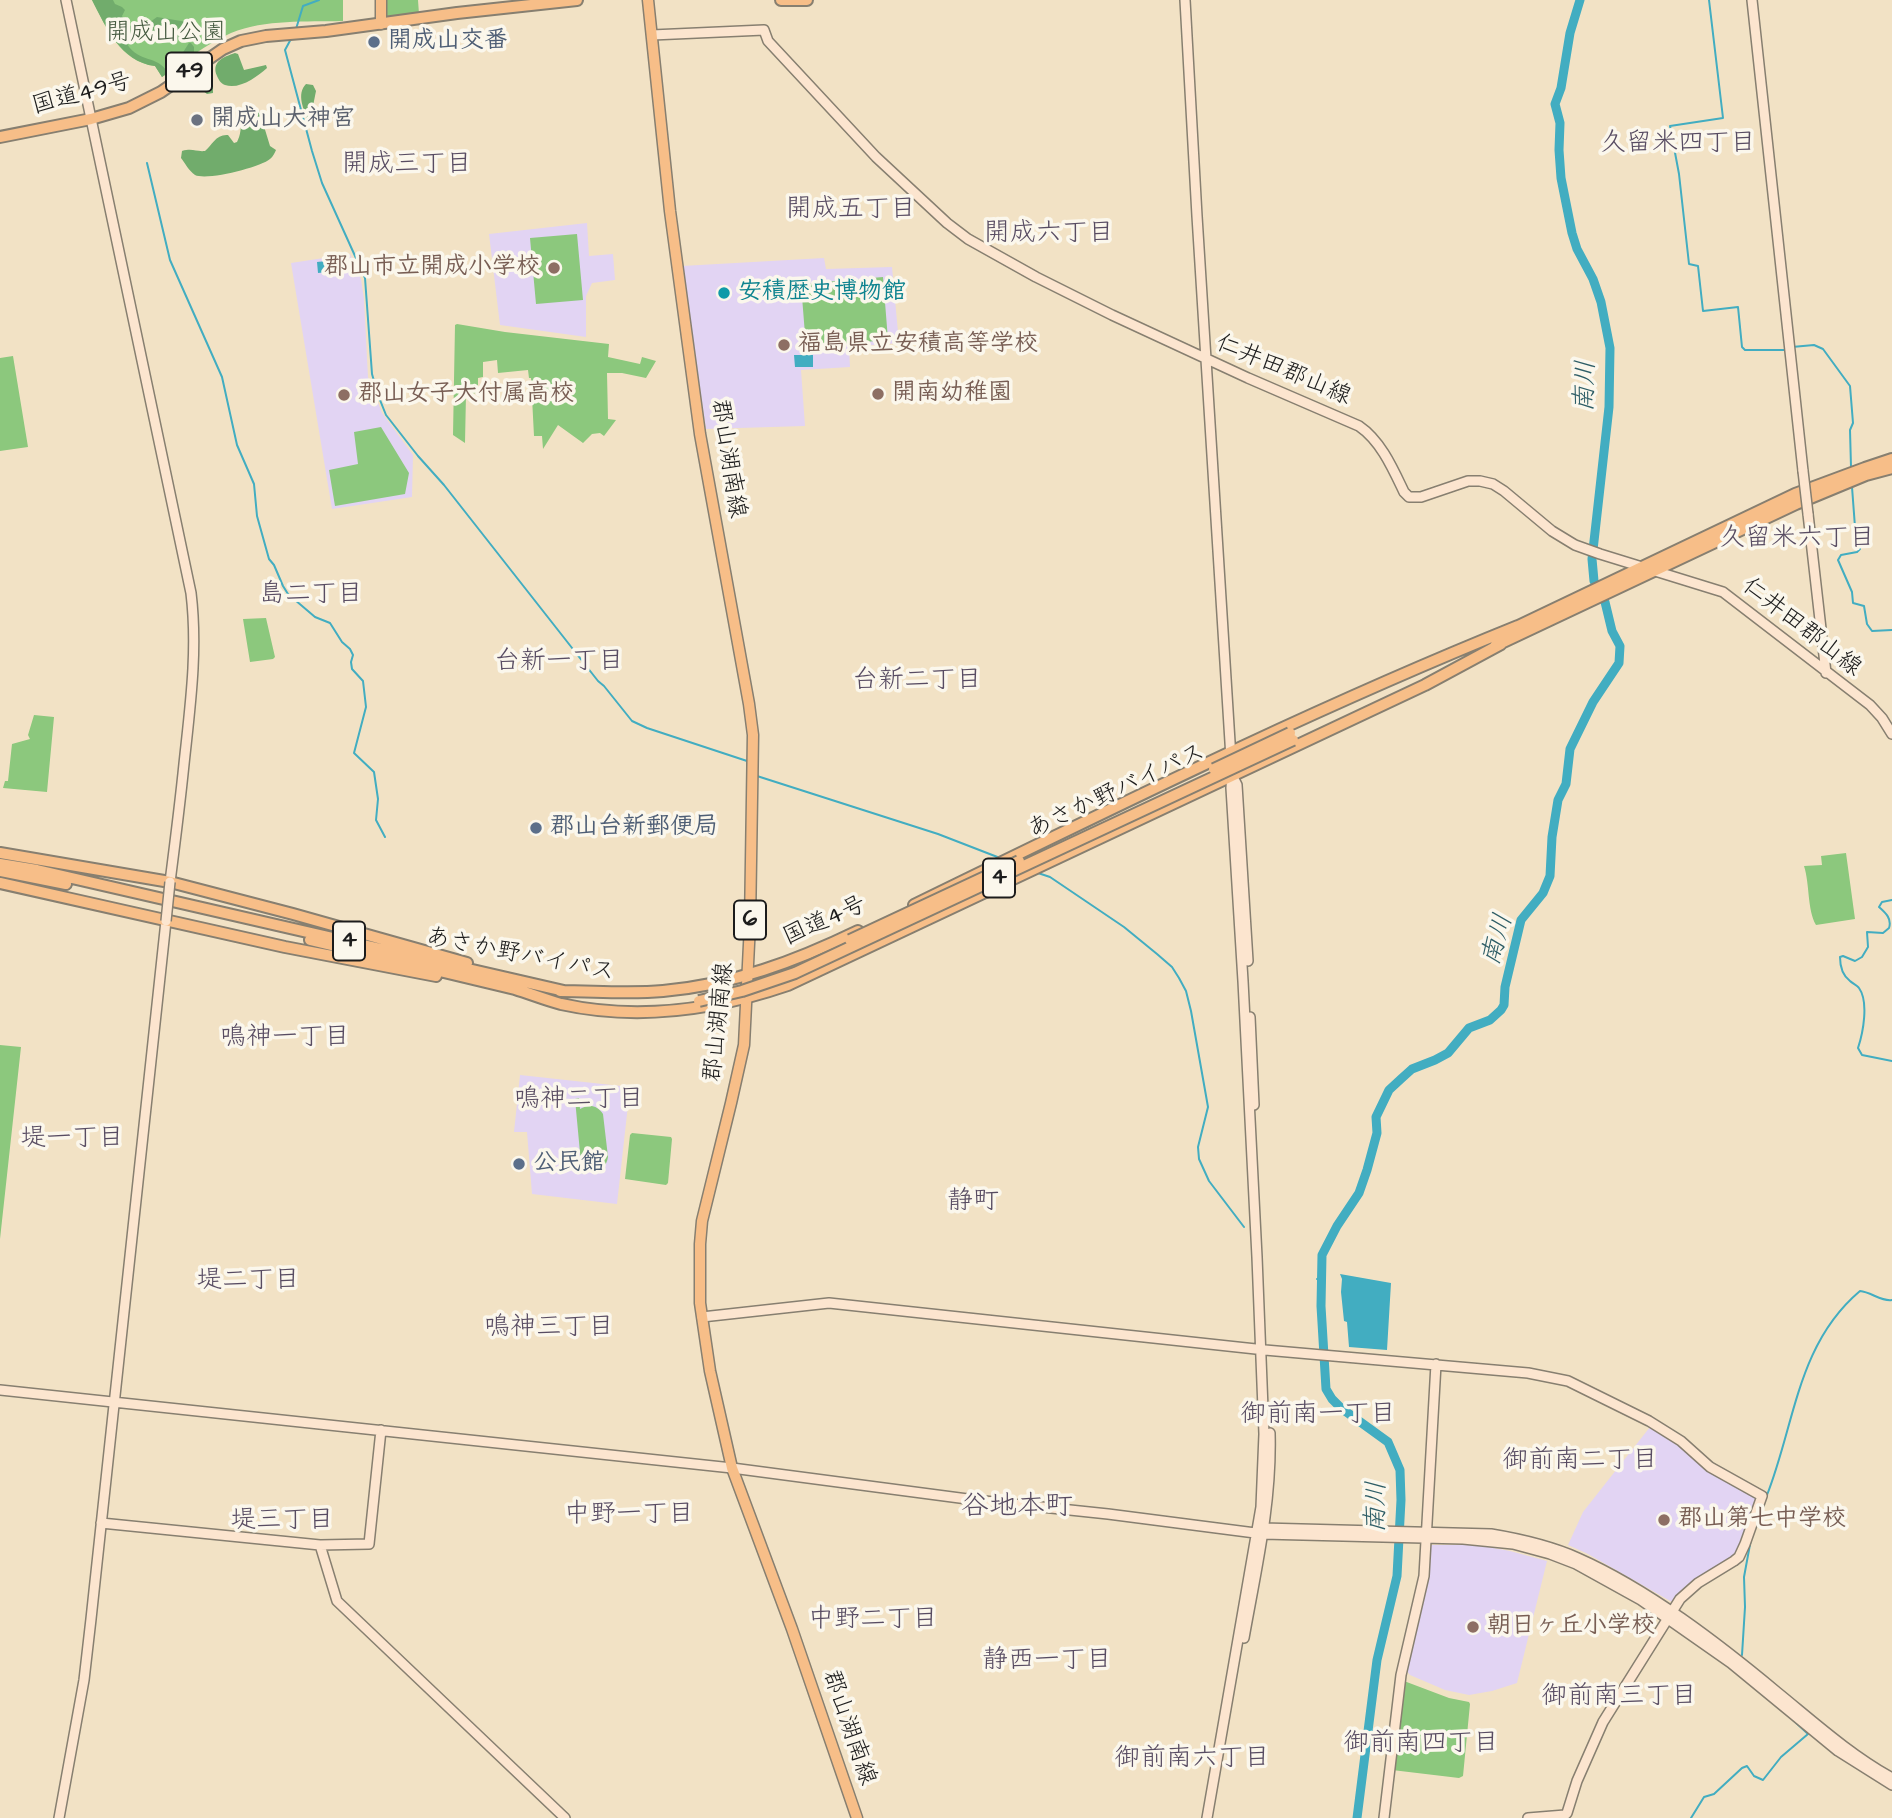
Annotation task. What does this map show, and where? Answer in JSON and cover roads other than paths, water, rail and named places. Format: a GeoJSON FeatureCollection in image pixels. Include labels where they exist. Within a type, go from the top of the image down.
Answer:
{"type":"FeatureCollection","features":[{"type":"Feature","properties":{"kind":"highway","name":"国道49号"},"geometry":{"type":"LineString","coordinates":[[0,137],[129,108],[149,99],[223,49],[241,41],[577,0]]}},
{"type":"Feature","properties":{"kind":"highway"},"geometry":{"type":"LineString","coordinates":[[781,0],[807,0]]}},
{"type":"Feature","properties":{"kind":"highway","name":"あさか野バイパス"},"geometry":{"type":"LineString","coordinates":[[1606,589],[1641,567],[1795,494],[1892,459]]}},
{"type":"Feature","properties":{"kind":"highway","name":"あさか野バイパス"},"geometry":{"type":"LineString","coordinates":[[1291,737],[1502,644],[1606,589],[1677,560],[1796,504],[1892,467]]}},
{"type":"Feature","properties":{"kind":"highway","name":"あさか野バイパス"},"geometry":{"type":"LineString","coordinates":[[0,871],[156,903],[555,998],[613,1005],[653,1005],[742,991],[795,973],[1518,626],[1587,598]]}},
{"type":"Feature","properties":{"kind":"highway","name":"4"},"geometry":{"type":"LineString","coordinates":[[1231,753],[1404,673],[1518,626]]}},
{"type":"Feature","properties":{"kind":"highway","name":"4"},"geometry":{"type":"LineString","coordinates":[[746,998],[788,985],[1425,685],[1502,644]]}},
{"type":"Feature","properties":{"kind":"highway","name":"国道4号"},"geometry":{"type":"LineString","coordinates":[[560,990],[661,992],[766,970],[814,952],[1139,794],[1231,753]]}},
{"type":"Feature","properties":{"kind":"highway"},"geometry":{"type":"LineString","coordinates":[[0,853],[170,882],[442,955],[533,985]]}},
{"type":"Feature","properties":{"kind":"highway","name":"あさか野バイパス"},"geometry":{"type":"LineString","coordinates":[[0,864],[51,873],[533,985],[600,996],[699,997]]}},
{"type":"Feature","properties":{"kind":"highway"},"geometry":{"type":"LineString","coordinates":[[0,883],[374,965],[501,986]]}},
{"type":"Feature","properties":{"kind":"highway"},"geometry":{"type":"LineString","coordinates":[[515,989],[559,1003],[588,1009],[619,1011],[687,1010],[746,998]]}},
{"type":"Feature","properties":{"kind":"main road"},"geometry":{"type":"LineString","coordinates":[[381,0],[381,24]]}},
{"type":"Feature","properties":{"kind":"main road","name":"郡山湖南線"},"geometry":{"type":"LineString","coordinates":[[648,0],[676,264],[700,434],[750,704],[752,735],[753,787],[744,1045],[702,1225],[699,1282],[702,1317],[715,1397],[732,1468],[857,1818]]}},
{"type":"Feature","properties":{"kind":"street"},"geometry":{"type":"LineString","coordinates":[[59,1818],[83,1680],[102,1522],[193,680],[194,619],[66,0]]}},
{"type":"Feature","properties":{"kind":"street"},"geometry":{"type":"LineString","coordinates":[[1185,0],[1232,775],[1237,785],[1244,897],[1263,1350],[1264,1460],[1260,1531],[1213,1818]]}},
{"type":"Feature","properties":{"kind":"street"},"geometry":{"type":"LineString","coordinates":[[1752,0],[1826,673]]}},
{"type":"Feature","properties":{"kind":"street","name":"仁井田郡山線"},"geometry":{"type":"LineString","coordinates":[[652,35],[764,30],[768,41],[876,157],[968,239],[1061,290],[1206,359],[1359,426],[1377,442],[1409,497],[1421,497],[1468,481],[1486,482],[1500,488],[1552,531],[1584,549],[1728,595],[1875,710],[1892,734]]}},
{"type":"Feature","properties":{"kind":"street"},"geometry":{"type":"LineString","coordinates":[[1677,560],[1675,569],[1678,578]]}},
{"type":"Feature","properties":{"kind":"street"},"geometry":{"type":"LineString","coordinates":[[702,1317],[829,1303],[1263,1350],[1528,1373],[1568,1381],[1668,1432],[1710,1468],[1762,1496],[1745,1544],[1739,1556],[1680,1599],[1603,1722],[1577,1781],[1567,1813],[1528,1818]]}},
{"type":"Feature","properties":{"kind":"street"},"geometry":{"type":"LineString","coordinates":[[1384,1818],[1401,1675],[1424,1576],[1436,1364]]}},
{"type":"Feature","properties":{"kind":"street"},"geometry":{"type":"LineString","coordinates":[[0,1390],[732,1468],[963,1499],[1156,1520],[1179,1520],[1260,1531],[1491,1534],[1514,1538],[1578,1558],[1620,1580],[1736,1658],[1842,1745],[1892,1778]]}},
{"type":"Feature","properties":{"kind":"street"},"geometry":{"type":"LineString","coordinates":[[102,1522],[320,1545],[369,1544],[381,1430]]}},
{"type":"Feature","properties":{"kind":"street"},"geometry":{"type":"LineString","coordinates":[[1208,1818],[1260,1531]]}},
{"type":"Feature","properties":{"kind":"street"},"geometry":{"type":"LineString","coordinates":[[320,1545],[337,1601],[565,1818]]}},
{"type":"Feature","properties":{"kind":"street"},"geometry":{"type":"LineString","coordinates":[[1670,1615],[1838,1751],[1892,1785]]}},
{"type":"Feature","properties":{"kind":"water"},"geometry":{"type":"Polygon","coordinates":[[[336,260],[337,271],[318,273],[317,262],[336,260]]]}},
{"type":"Feature","properties":{"kind":"water"},"geometry":{"type":"Polygon","coordinates":[[[794,355],[813,355],[813,367],[795,367],[794,355]]]}},
{"type":"Feature","properties":{"kind":"water"},"geometry":{"type":"Polygon","coordinates":[[[1340,1274],[1391,1283],[1387,1350],[1349,1347],[1340,1274]]]}},
{"type":"Feature","properties":{"kind":"waterway"},"geometry":{"type":"LineString","coordinates":[[296,29],[303,6],[319,0]]}},
{"type":"Feature","properties":{"kind":"waterway","name":"南川"},"geometry":{"type":"LineString","coordinates":[[1357,1818],[1377,1660],[1397,1576],[1400,1470],[1388,1442],[1341,1408],[1326,1389],[1321,1306],[1322,1255],[1359,1193],[1377,1133],[1376,1117],[1389,1090],[1412,1069],[1448,1053],[1469,1028],[1490,1020],[1504,1005],[1505,987],[1521,920],[1543,893],[1550,876],[1552,837],[1558,800],[1566,784],[1570,749],[1593,702],[1619,663],[1620,646],[1612,631],[1605,602],[1594,581],[1592,559],[1609,407],[1610,348],[1601,302],[1572,233],[1561,178],[1560,123],[1555,104],[1580,0]]}},
{"type":"Feature","properties":{"kind":"waterway"},"geometry":{"type":"LineString","coordinates":[[1709,0],[1723,118],[1670,126],[1679,174],[1689,264],[1698,266],[1703,311],[1738,307],[1742,347],[1745,350],[1787,350]]}},
{"type":"Feature","properties":{"kind":"waterway"},"geometry":{"type":"LineString","coordinates":[[292,37],[285,50],[312,151],[322,183],[365,278],[372,374],[386,415],[632,721],[747,761],[748,773]]}},
{"type":"Feature","properties":{"kind":"waterway"},"geometry":{"type":"LineString","coordinates":[[147,163],[170,260],[222,377],[237,445],[254,484],[257,516],[269,559],[288,594],[315,617],[330,623],[350,649],[353,655],[352,669],[363,681],[366,707],[354,753],[374,772],[378,799],[376,820],[385,837]]}},
{"type":"Feature","properties":{"kind":"waterway"},"geometry":{"type":"LineString","coordinates":[[1792,347],[1814,345],[1823,349],[1850,386],[1853,423],[1850,430],[1851,467]]}},
{"type":"Feature","properties":{"kind":"waterway"},"geometry":{"type":"LineString","coordinates":[[1852,487],[1855,527],[1860,549],[1841,555],[1838,560],[1852,592],[1853,603],[1864,606],[1867,624],[1872,631],[1892,630]]}},
{"type":"Feature","properties":{"kind":"waterway"},"geometry":{"type":"LineString","coordinates":[[757,776],[938,834],[1000,858]]}},
{"type":"Feature","properties":{"kind":"waterway"},"geometry":{"type":"LineString","coordinates":[[1038,873],[1050,877],[1124,927],[1172,967],[1179,978],[1186,991],[1191,1011],[1208,1107],[1198,1147],[1199,1159],[1209,1181],[1244,1227]]}},
{"type":"Feature","properties":{"kind":"waterway"},"geometry":{"type":"LineString","coordinates":[[1892,900],[1882,902],[1879,907],[1889,919],[1889,928],[1883,933],[1867,932],[1868,947],[1862,957],[1855,961],[1840,957],[1843,973],[1859,988],[1864,1001],[1863,1026],[1858,1048],[1862,1055],[1892,1061]]}},
{"type":"Feature","properties":{"kind":"waterway"},"geometry":{"type":"LineString","coordinates":[[1767,1495],[1800,1386],[1823,1335],[1839,1312],[1860,1291],[1884,1300],[1892,1300]]}},
{"type":"Feature","properties":{"kind":"waterway"},"geometry":{"type":"LineString","coordinates":[[1742,1655],[1744,1577],[1751,1539]]}},
{"type":"Feature","properties":{"kind":"waterway"},"geometry":{"type":"LineString","coordinates":[[1691,1818],[1704,1797],[1714,1794],[1742,1768],[1747,1766],[1754,1776],[1763,1780],[1781,1757],[1808,1734],[1793,1720]]}},
{"type":"Feature","properties":{"kind":"place","name":"開成山交番"},"geometry":{"type":"Point","coordinates":[374,42]}},
{"type":"Feature","properties":{"kind":"place","name":"開成山大神宮"},"geometry":{"type":"Point","coordinates":[197,120]}},
{"type":"Feature","properties":{"kind":"place","name":"郡山市立開成小学校"},"geometry":{"type":"Point","coordinates":[554,268]}},
{"type":"Feature","properties":{"kind":"place","name":"安積歴史博物館"},"geometry":{"type":"Point","coordinates":[724,293]}},
{"type":"Feature","properties":{"kind":"place","name":"福島県立安積高等学校"},"geometry":{"type":"Point","coordinates":[784,345]}},
{"type":"Feature","properties":{"kind":"place","name":"開南幼稚園"},"geometry":{"type":"Point","coordinates":[878,394]}},
{"type":"Feature","properties":{"kind":"place","name":"郡山女子大付属高校"},"geometry":{"type":"Point","coordinates":[344,395]}},
{"type":"Feature","properties":{"kind":"place","name":"郡山台新郵便局"},"geometry":{"type":"Point","coordinates":[536,828]}},
{"type":"Feature","properties":{"kind":"place","name":"公民館"},"geometry":{"type":"Point","coordinates":[519,1164]}},
{"type":"Feature","properties":{"kind":"place","name":"郡山第七中学校"},"geometry":{"type":"Point","coordinates":[1664,1520]}},
{"type":"Feature","properties":{"kind":"place","name":"朝日ヶ丘小学校"},"geometry":{"type":"Point","coordinates":[1473,1627]}},
{"type":"Feature","properties":{"kind":"district","name":"久留米四丁目"},"geometry":{"type":"Point","coordinates":[1678,145]}},
{"type":"Feature","properties":{"kind":"district","name":"開成三丁目"},"geometry":{"type":"Point","coordinates":[407,166]}},
{"type":"Feature","properties":{"kind":"district","name":"開成五丁目"},"geometry":{"type":"Point","coordinates":[851,211]}},
{"type":"Feature","properties":{"kind":"district","name":"開成六丁目"},"geometry":{"type":"Point","coordinates":[1049,235]}},
{"type":"Feature","properties":{"kind":"district","name":"久留米六丁目"},"geometry":{"type":"Point","coordinates":[1797,540]}},
{"type":"Feature","properties":{"kind":"district","name":"島二丁目"},"geometry":{"type":"Point","coordinates":[311,596]}},
{"type":"Feature","properties":{"kind":"district","name":"台新一丁目"},"geometry":{"type":"Point","coordinates":[559,663]}},
{"type":"Feature","properties":{"kind":"district","name":"台新二丁目"},"geometry":{"type":"Point","coordinates":[917,682]}},
{"type":"Feature","properties":{"kind":"district","name":"鳴神一丁目"},"geometry":{"type":"Point","coordinates":[285,1039]}},
{"type":"Feature","properties":{"kind":"district","name":"鳴神二丁目"},"geometry":{"type":"Point","coordinates":[579,1101]}},
{"type":"Feature","properties":{"kind":"district","name":"堤一丁目"},"geometry":{"type":"Point","coordinates":[72,1140]}},
{"type":"Feature","properties":{"kind":"district","name":"静町"},"geometry":{"type":"Point","coordinates":[973,1203]}},
{"type":"Feature","properties":{"kind":"district","name":"堤二丁目"},"geometry":{"type":"Point","coordinates":[248,1282]}},
{"type":"Feature","properties":{"kind":"district","name":"鳴神三丁目"},"geometry":{"type":"Point","coordinates":[549,1329]}},
{"type":"Feature","properties":{"kind":"district","name":"御前南一丁目"},"geometry":{"type":"Point","coordinates":[1318,1416]}},
{"type":"Feature","properties":{"kind":"district","name":"御前南二丁目"},"geometry":{"type":"Point","coordinates":[1580,1462]}},
{"type":"Feature","properties":{"kind":"district","name":"谷地本町"},"geometry":{"type":"Point","coordinates":[1017,1508]}},
{"type":"Feature","properties":{"kind":"district","name":"中野一丁目"},"geometry":{"type":"Point","coordinates":[629,1516]}},
{"type":"Feature","properties":{"kind":"district","name":"堤三丁目"},"geometry":{"type":"Point","coordinates":[282,1522]}},
{"type":"Feature","properties":{"kind":"district","name":"中野二丁目"},"geometry":{"type":"Point","coordinates":[873,1621]}},
{"type":"Feature","properties":{"kind":"district","name":"静西一丁目"},"geometry":{"type":"Point","coordinates":[1047,1662]}},
{"type":"Feature","properties":{"kind":"district","name":"御前南三丁目"},"geometry":{"type":"Point","coordinates":[1619,1698]}},
{"type":"Feature","properties":{"kind":"district","name":"御前南四丁目"},"geometry":{"type":"Point","coordinates":[1421,1745]}},
{"type":"Feature","properties":{"kind":"district","name":"御前南六丁目"},"geometry":{"type":"Point","coordinates":[1192,1760]}},
{"type":"Feature","properties":{"kind":"park label","name":"開成山公園"},"geometry":{"type":"Point","coordinates":[166,34]}}]}
